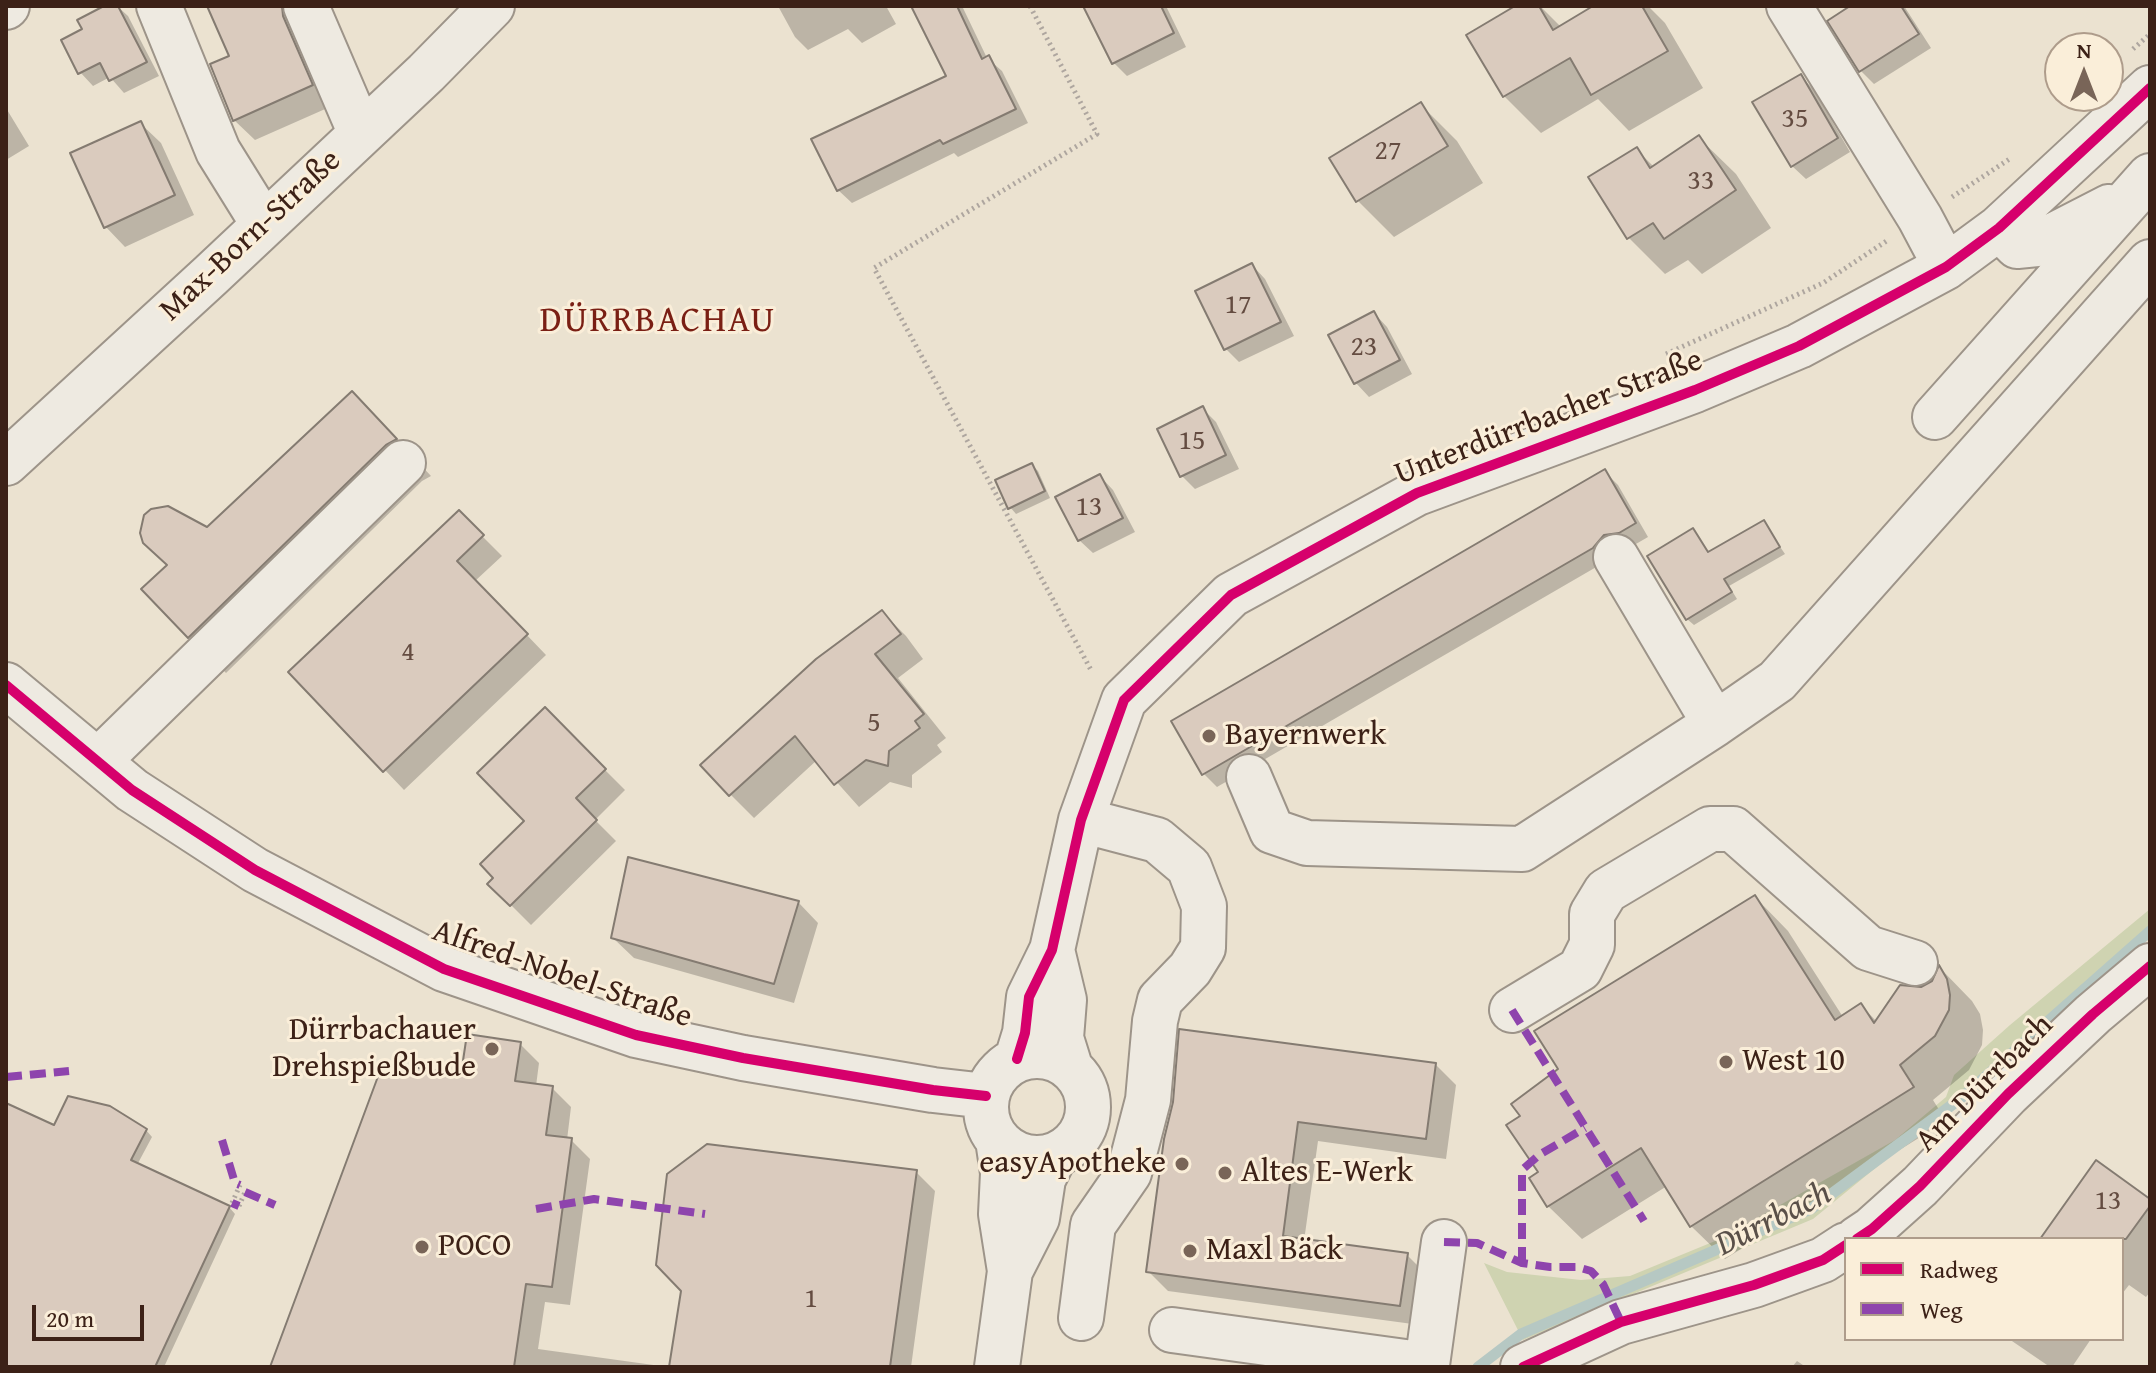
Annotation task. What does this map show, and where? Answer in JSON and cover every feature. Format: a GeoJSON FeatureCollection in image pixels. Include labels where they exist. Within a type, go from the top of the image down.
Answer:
{"type":"FeatureCollection","features":[{"type":"Feature","properties":{"kind":"street"},"geometry":{"type":"LineString","coordinates":[[159,6],[218,151],[264,225]]}},
{"type":"Feature","properties":{"kind":"street"},"geometry":{"type":"LineString","coordinates":[[306,6],[361,134]]}},
{"type":"Feature","properties":{"kind":"street","name":"Max-Born-Straße"},"geometry":{"type":"LineString","coordinates":[[6,463],[361,134],[492,6]]}},
{"type":"Feature","properties":{"kind":"street"},"geometry":{"type":"LineString","coordinates":[[1789,6],[1920,218],[1946,267]]}},
{"type":"Feature","properties":{"kind":"street","name":"Unterdürrbacher Straße"},"geometry":{"type":"LineString","coordinates":[[1017,1059],[1025,1033],[1029,997],[1052,950],[1081,820],[1124,700],[1231,595],[1417,493],[1695,390],[1786,352],[1946,267],[1999,228],[2150,88]]}},
{"type":"Feature","properties":{"kind":"street"},"geometry":{"type":"LineString","coordinates":[[1999,228],[2017,246],[2037,244],[2141,185]]}},
{"type":"Feature","properties":{"kind":"street"},"geometry":{"type":"LineString","coordinates":[[1935,417],[2141,185]]}},
{"type":"Feature","properties":{"kind":"street"},"geometry":{"type":"LineString","coordinates":[[1249,777],[1272,831],[1307,843],[1522,849],[1777,681],[2150,262]]}},
{"type":"Feature","properties":{"kind":"street"},"geometry":{"type":"LineString","coordinates":[[98,761],[403,463]]}},
{"type":"Feature","properties":{"kind":"street"},"geometry":{"type":"LineString","coordinates":[[1616,557],[1715,724]]}},
{"type":"Feature","properties":{"kind":"street","name":"Alfred-Nobel-Straße"},"geometry":{"type":"LineString","coordinates":[[6,685],[132,790],[255,870],[444,969],[636,1035],[743,1058],[986,1096]]}},
{"type":"Feature","properties":{"kind":"street"},"geometry":{"type":"LineString","coordinates":[[1081,820],[1157,840],[1189,867],[1204,906],[1203,948],[1190,969],[1160,1000],[1155,1021],[1148,1100],[1129,1173],[1093,1225],[1081,1318]]}},
{"type":"Feature","properties":{"kind":"street"},"geometry":{"type":"LineString","coordinates":[[1512,1010],[1580,969],[1592,945],[1592,914],[1606,891],[1710,829],[1733,829],[1868,948],[1915,963]]}},
{"type":"Feature","properties":{"kind":"street","name":"Unterdürrbacher Straße"},"geometry":{"type":"LineString","coordinates":[[1052,950],[1064,1000],[1061,1038],[1070,1067]]}},
{"type":"Feature","properties":{"kind":"street","name":"Am Dürrbach"},"geometry":{"type":"LineString","coordinates":[[1860,1237],[1910,1195],[2008,1094],[2093,1014],[2150,966]]}},
{"type":"Feature","properties":{"kind":"street"},"geometry":{"type":"LineString","coordinates":[[1041,1055],[1056,1059],[1070,1067],[1087,1092],[1089,1107],[1086,1123],[1079,1136],[1055,1155],[1024,1157],[1010,1151],[990,1127],[986,1096],[997,1074],[1017,1059],[1041,1055]]}},
{"type":"Feature","properties":{"kind":"street"},"geometry":{"type":"LineString","coordinates":[[997,1367],[1010,1271],[1001,1214],[1003,1173],[998,1140]]}},
{"type":"Feature","properties":{"kind":"street"},"geometry":{"type":"LineString","coordinates":[[1010,1271],[1037,1218],[1043,1179],[1055,1155]]}},
{"type":"Feature","properties":{"kind":"street"},"geometry":{"type":"LineString","coordinates":[[1172,1330],[1427,1365],[1444,1242]]}},
{"type":"Feature","properties":{"kind":"street"},"geometry":{"type":"LineString","coordinates":[[1523,1367],[1621,1322],[1754,1285],[1823,1260],[1844,1246]]}},
{"type":"Feature","properties":{"kind":"path"},"geometry":{"type":"LineString","coordinates":[[1030,6],[1097,134],[874,268],[1091,670]]}},
{"type":"Feature","properties":{"kind":"path"},"geometry":{"type":"LineString","coordinates":[[1658,357],[1823,283],[2011,157]]}},
{"type":"Feature","properties":{"kind":"path"},"geometry":{"type":"LineString","coordinates":[[232,1203],[240,1185]]}},
{"type":"Feature","properties":{"kind":"path"},"geometry":{"type":"LineString","coordinates":[[239,1206],[245,1192]]}},
{"type":"Feature","properties":{"kind":"green space"},"geometry":{"type":"Polygon","coordinates":[[[2150,909],[2150,931],[1960,1099],[1813,1219],[1523,1340],[1484,1263],[1507,1272],[1581,1280],[1630,1276],[1720,1239],[1895,1140],[1946,1097],[1954,1075],[2150,909]]]}},
{"type":"Feature","properties":{"kind":"building"},"geometry":{"type":"Polygon","coordinates":[[[104,6],[118,6],[147,62],[109,81],[100,63],[78,74],[61,40],[82,29],[77,20],[104,6]]]}},
{"type":"Feature","properties":{"kind":"building"},"geometry":{"type":"Polygon","coordinates":[[[207,6],[282,6],[283,16],[313,85],[233,121],[210,64],[229,56],[207,6]]]}},
{"type":"Feature","properties":{"kind":"building"},"geometry":{"type":"Polygon","coordinates":[[[911,6],[957,6],[982,59],[989,55],[1016,109],[943,144],[940,140],[837,191],[811,139],[946,76],[911,6]]]}},
{"type":"Feature","properties":{"kind":"building"},"geometry":{"type":"Polygon","coordinates":[[[1083,6],[1161,6],[1174,33],[1112,64],[1083,6]]]}},
{"type":"Feature","properties":{"kind":"building"},"geometry":{"type":"Polygon","coordinates":[[[1515,6],[1539,6],[1553,30],[1593,6],[1642,6],[1668,51],[1591,95],[1570,58],[1503,97],[1466,35],[1515,6]]]}},
{"type":"Feature","properties":{"kind":"building"},"geometry":{"type":"Polygon","coordinates":[[[1850,6],[1901,6],[1919,34],[1859,72],[1827,21],[1850,6]]]}},
{"type":"Feature","properties":{"kind":"building"},"geometry":{"type":"Polygon","coordinates":[[[1801,74],[1838,138],[1791,167],[1752,102],[1801,74]]]}},
{"type":"Feature","properties":{"kind":"building"},"geometry":{"type":"Polygon","coordinates":[[[1421,102],[1448,146],[1356,202],[1329,158],[1421,102]]]}},
{"type":"Feature","properties":{"kind":"building"},"geometry":{"type":"Polygon","coordinates":[[[141,121],[175,195],[104,228],[70,153],[141,121]]]}},
{"type":"Feature","properties":{"kind":"building"},"geometry":{"type":"Polygon","coordinates":[[[1699,135],[1736,190],[1664,239],[1653,223],[1627,239],[1588,177],[1637,147],[1650,168],[1699,135]]]}},
{"type":"Feature","properties":{"kind":"building"},"geometry":{"type":"Polygon","coordinates":[[[1252,263],[1281,322],[1224,350],[1195,291],[1252,263]]]}},
{"type":"Feature","properties":{"kind":"building"},"geometry":{"type":"Polygon","coordinates":[[[1374,311],[1400,360],[1354,384],[1328,335],[1374,311]]]}},
{"type":"Feature","properties":{"kind":"building"},"geometry":{"type":"Polygon","coordinates":[[[352,391],[397,439],[386,445],[188,638],[141,589],[167,565],[143,543],[140,533],[144,515],[151,509],[168,506],[207,527],[352,391]]]}},
{"type":"Feature","properties":{"kind":"building"},"geometry":{"type":"Polygon","coordinates":[[[1203,406],[1226,455],[1180,477],[1157,429],[1203,406]]]}},
{"type":"Feature","properties":{"kind":"building"},"geometry":{"type":"Polygon","coordinates":[[[1032,463],[1045,491],[1008,509],[995,480],[1032,463]]]}},
{"type":"Feature","properties":{"kind":"building"},"geometry":{"type":"Polygon","coordinates":[[[1605,469],[1636,523],[1619,533],[1604,535],[1593,548],[1202,775],[1171,721],[1605,469]]]}},
{"type":"Feature","properties":{"kind":"building"},"geometry":{"type":"Polygon","coordinates":[[[1100,474],[1123,518],[1078,541],[1055,497],[1100,474]]]}},
{"type":"Feature","properties":{"kind":"building"},"geometry":{"type":"Polygon","coordinates":[[[459,510],[484,535],[457,561],[528,634],[383,772],[288,672],[459,510]]]}},
{"type":"Feature","properties":{"kind":"building"},"geometry":{"type":"Polygon","coordinates":[[[1764,520],[1780,547],[1724,579],[1732,592],[1686,620],[1647,556],[1693,528],[1708,552],[1764,520]]]}},
{"type":"Feature","properties":{"kind":"building"},"geometry":{"type":"Polygon","coordinates":[[[882,610],[901,634],[875,654],[924,714],[915,721],[920,728],[889,751],[888,766],[866,760],[834,785],[795,736],[729,796],[700,765],[816,659],[882,610]]]}},
{"type":"Feature","properties":{"kind":"building"},"geometry":{"type":"Polygon","coordinates":[[[545,707],[606,769],[576,798],[597,820],[510,906],[487,884],[493,878],[480,864],[524,821],[477,773],[545,707]]]}},
{"type":"Feature","properties":{"kind":"building"},"geometry":{"type":"Polygon","coordinates":[[[628,857],[799,901],[774,984],[611,938],[628,857]]]}},
{"type":"Feature","properties":{"kind":"building","name":"West 10"},"geometry":{"type":"Polygon","coordinates":[[[1755,895],[1835,1020],[1861,1003],[1874,1023],[1900,985],[1921,987],[1932,981],[1939,965],[1947,979],[1949,1010],[1935,1036],[1900,1065],[1914,1087],[1690,1227],[1641,1148],[1547,1207],[1529,1178],[1538,1172],[1506,1125],[1520,1116],[1511,1104],[1558,1069],[1534,1031],[1755,895]]]}},
{"type":"Feature","properties":{"kind":"building","name":"Altes E-Werk"},"geometry":{"type":"Polygon","coordinates":[[[1179,1029],[1436,1063],[1426,1139],[1298,1122],[1283,1236],[1408,1253],[1400,1306],[1146,1272],[1164,1139],[1173,1102],[1179,1029]]]}},
{"type":"Feature","properties":{"kind":"building","name":"POCO"},"geometry":{"type":"Polygon","coordinates":[[[467,1034],[521,1042],[515,1081],[553,1086],[546,1135],[572,1138],[552,1287],[526,1284],[514,1367],[270,1367],[383,1063],[461,1074],[467,1034]]]}},
{"type":"Feature","properties":{"kind":"building"},"geometry":{"type":"Polygon","coordinates":[[[68,1096],[110,1106],[147,1129],[131,1160],[230,1206],[155,1367],[6,1367],[6,1103],[54,1125],[68,1096]]]}},
{"type":"Feature","properties":{"kind":"building"},"geometry":{"type":"Polygon","coordinates":[[[707,1144],[917,1170],[890,1367],[669,1367],[681,1291],[656,1265],[667,1174],[707,1144]]]}},
{"type":"Feature","properties":{"kind":"building"},"geometry":{"type":"Polygon","coordinates":[[[2096,1160],[2150,1199],[2150,1206],[2126,1239],[2041,1237],[2096,1160]]]}},
{"type":"Feature","properties":{"kind":"waterway","name":"Dürrbach"},"geometry":{"type":"LineString","coordinates":[[1478,1367],[1521,1334],[1811,1209],[1960,1099],[2150,931]]}},
{"type":"Feature","properties":{"kind":"marked path"},"geometry":{"type":"LineString","coordinates":[[1512,1010],[1644,1221]]}},
{"type":"Feature","properties":{"kind":"marked path"},"geometry":{"type":"LineString","coordinates":[[6,1077],[69,1071]]}},
{"type":"Feature","properties":{"kind":"marked path"},"geometry":{"type":"LineString","coordinates":[[1522,1263],[1522,1170],[1539,1155],[1585,1128]]}},
{"type":"Feature","properties":{"kind":"marked path"},"geometry":{"type":"LineString","coordinates":[[222,1140],[235,1183],[240,1185]]}},
{"type":"Feature","properties":{"kind":"marked path"},"geometry":{"type":"LineString","coordinates":[[245,1192],[275,1205]]}},
{"type":"Feature","properties":{"kind":"marked path"},"geometry":{"type":"LineString","coordinates":[[536,1209],[594,1199],[705,1214]]}},
{"type":"Feature","properties":{"kind":"marked path"},"geometry":{"type":"LineString","coordinates":[[232,1203],[239,1206]]}},
{"type":"Feature","properties":{"kind":"marked path"},"geometry":{"type":"LineString","coordinates":[[1444,1242],[1477,1243],[1522,1263],[1591,1271],[1603,1284],[1621,1322]]}},
{"type":"Feature","properties":{"kind":"cycle path"},"geometry":{"type":"LineString","coordinates":[[1017,1059],[1025,1033],[1029,997],[1052,950],[1081,820],[1124,700],[1231,595],[1417,493],[1695,390],[1799,346],[1946,267],[1999,228],[2150,88]]}},
{"type":"Feature","properties":{"kind":"cycle path"},"geometry":{"type":"LineString","coordinates":[[6,685],[132,790],[255,870],[444,969],[636,1035],[743,1058],[986,1096]]}},
{"type":"Feature","properties":{"kind":"cycle path"},"geometry":{"type":"LineString","coordinates":[[1860,1237],[1920,1186],[2008,1094],[2093,1014],[2150,966]]}},
{"type":"Feature","properties":{"kind":"cycle path"},"geometry":{"type":"LineString","coordinates":[[1523,1367],[1621,1322],[1754,1285],[1823,1260],[1844,1246]]}},
{"type":"Feature","properties":{"kind":"place","name":"Bayernwerk"},"geometry":{"type":"Point","coordinates":[1209,736]}},
{"type":"Feature","properties":{"kind":"place","name":"Dürrbachauer Drehspießbude"},"geometry":{"type":"Point","coordinates":[492,1049]}},
{"type":"Feature","properties":{"kind":"place","name":"West 10"},"geometry":{"type":"Point","coordinates":[1726,1062]}},
{"type":"Feature","properties":{"kind":"place","name":"easyApotheke"},"geometry":{"type":"Point","coordinates":[1182,1164]}},
{"type":"Feature","properties":{"kind":"place","name":"Altes E-Werk"},"geometry":{"type":"Point","coordinates":[1225,1173]}},
{"type":"Feature","properties":{"kind":"place","name":"POCO"},"geometry":{"type":"Point","coordinates":[422,1247]}},
{"type":"Feature","properties":{"kind":"place","name":"Maxl Bäck"},"geometry":{"type":"Point","coordinates":[1190,1251]}},
{"type":"Feature","properties":{"kind":"district","name":"DÜRRBACHAU"},"geometry":{"type":"Point","coordinates":[658,322]}}]}
